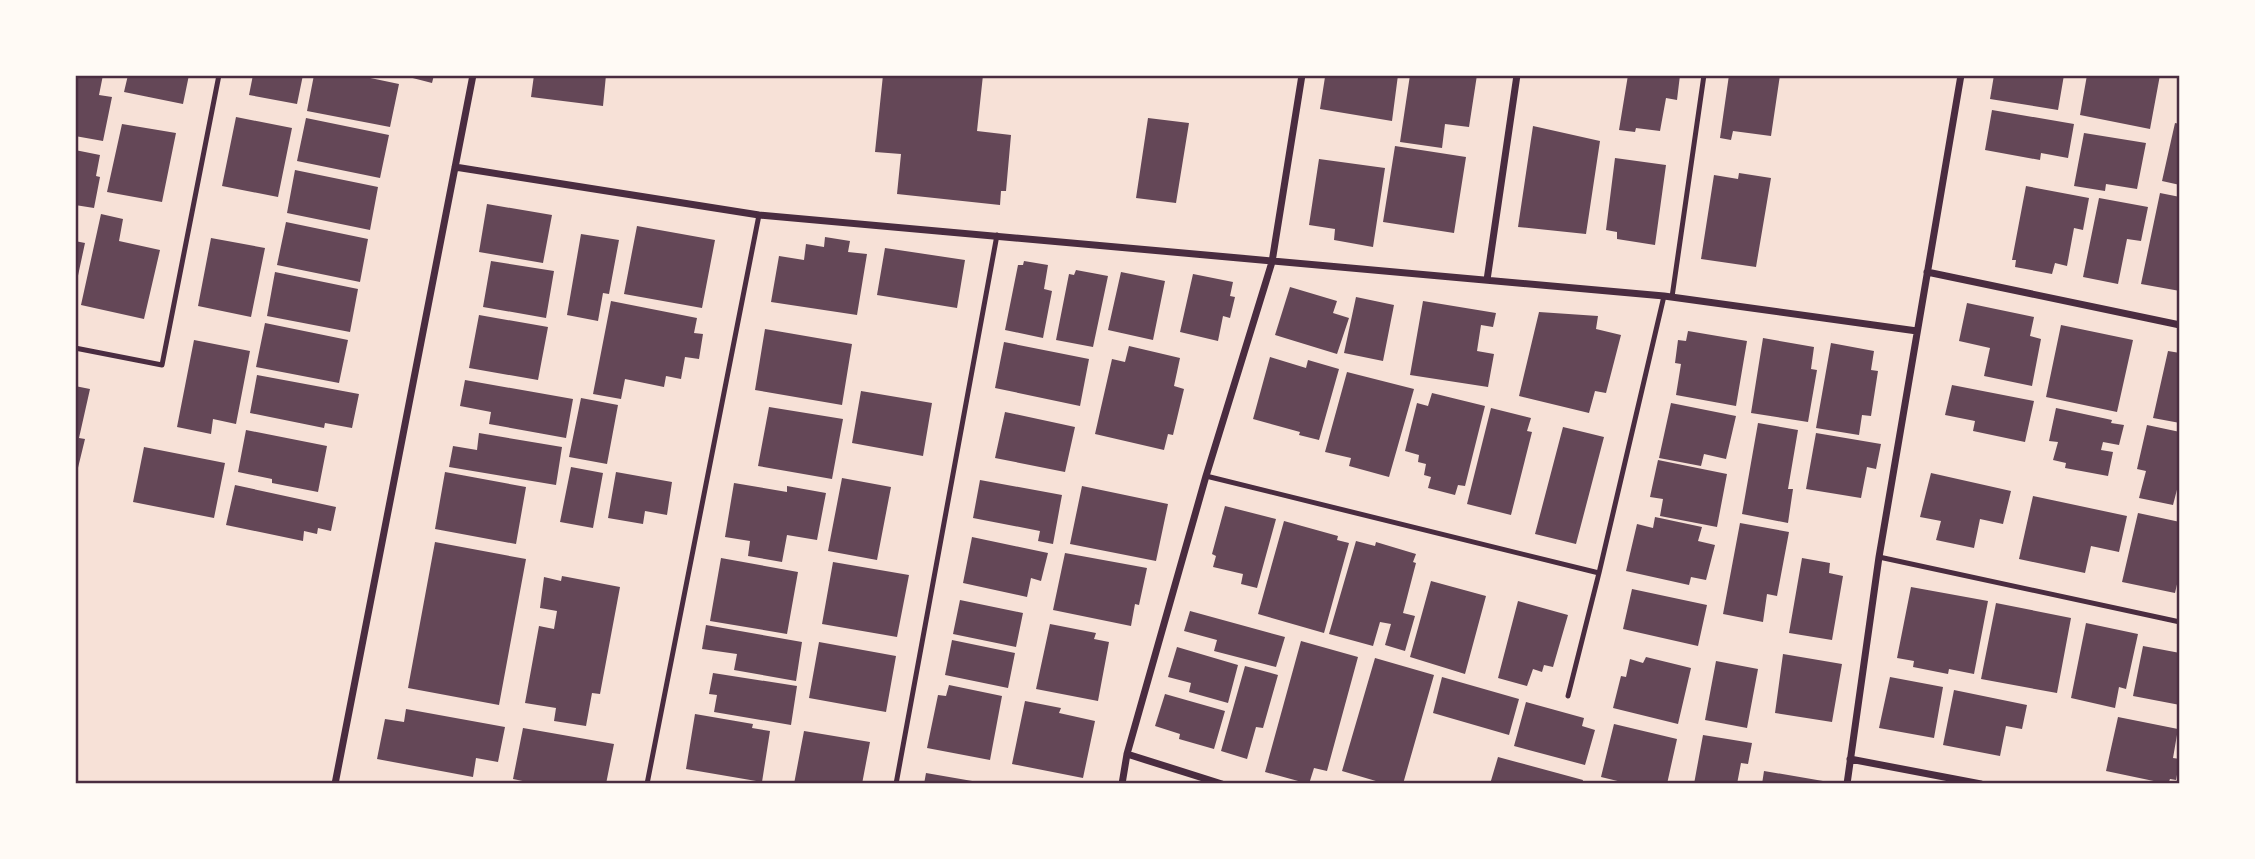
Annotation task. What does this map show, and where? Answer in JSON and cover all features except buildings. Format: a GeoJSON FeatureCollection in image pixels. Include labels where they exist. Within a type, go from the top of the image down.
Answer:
{"type":"FeatureCollection","features":[{"type":"Feature","properties":{"kind":"street"},"geometry":{"type":"LineString","coordinates":[[335,784],[473,75]]}},
{"type":"Feature","properties":{"kind":"street"},"geometry":{"type":"LineString","coordinates":[[1122,784],[1127,754],[1206,476],[1272,261],[1302,75]]}},
{"type":"Feature","properties":{"kind":"street"},"geometry":{"type":"LineString","coordinates":[[1488,280],[1517,75]]}},
{"type":"Feature","properties":{"kind":"street"},"geometry":{"type":"LineString","coordinates":[[1847,784],[1879,557],[1961,75]]}},
{"type":"Feature","properties":{"kind":"street"},"geometry":{"type":"LineString","coordinates":[[455,167],[759,215],[1664,296],[1917,331]]}},
{"type":"Feature","properties":{"kind":"street"},"geometry":{"type":"LineString","coordinates":[[1927,272],[2180,325]]}},
{"type":"Feature","properties":{"kind":"street"},"geometry":{"type":"LineString","coordinates":[[1127,754],[1222,784]]}},
{"type":"Feature","properties":{"kind":"street"},"geometry":{"type":"LineString","coordinates":[[1850,759],[1981,784]]}},
{"type":"Feature","properties":{"kind":"lane"},"geometry":{"type":"LineString","coordinates":[[75,348],[162,365],[219,75]]}},
{"type":"Feature","properties":{"kind":"lane"},"geometry":{"type":"LineString","coordinates":[[1672,297],[1704,75]]}},
{"type":"Feature","properties":{"kind":"lane"},"geometry":{"type":"LineString","coordinates":[[647,784],[759,215]]}},
{"type":"Feature","properties":{"kind":"lane"},"geometry":{"type":"LineString","coordinates":[[896,784],[998,235]]}},
{"type":"Feature","properties":{"kind":"lane"},"geometry":{"type":"LineString","coordinates":[[1568,696],[1664,296]]}},
{"type":"Feature","properties":{"kind":"lane"},"geometry":{"type":"LineString","coordinates":[[1206,476],[1599,573]]}},
{"type":"Feature","properties":{"kind":"lane"},"geometry":{"type":"LineString","coordinates":[[1879,557],[2180,621]]}}]}
